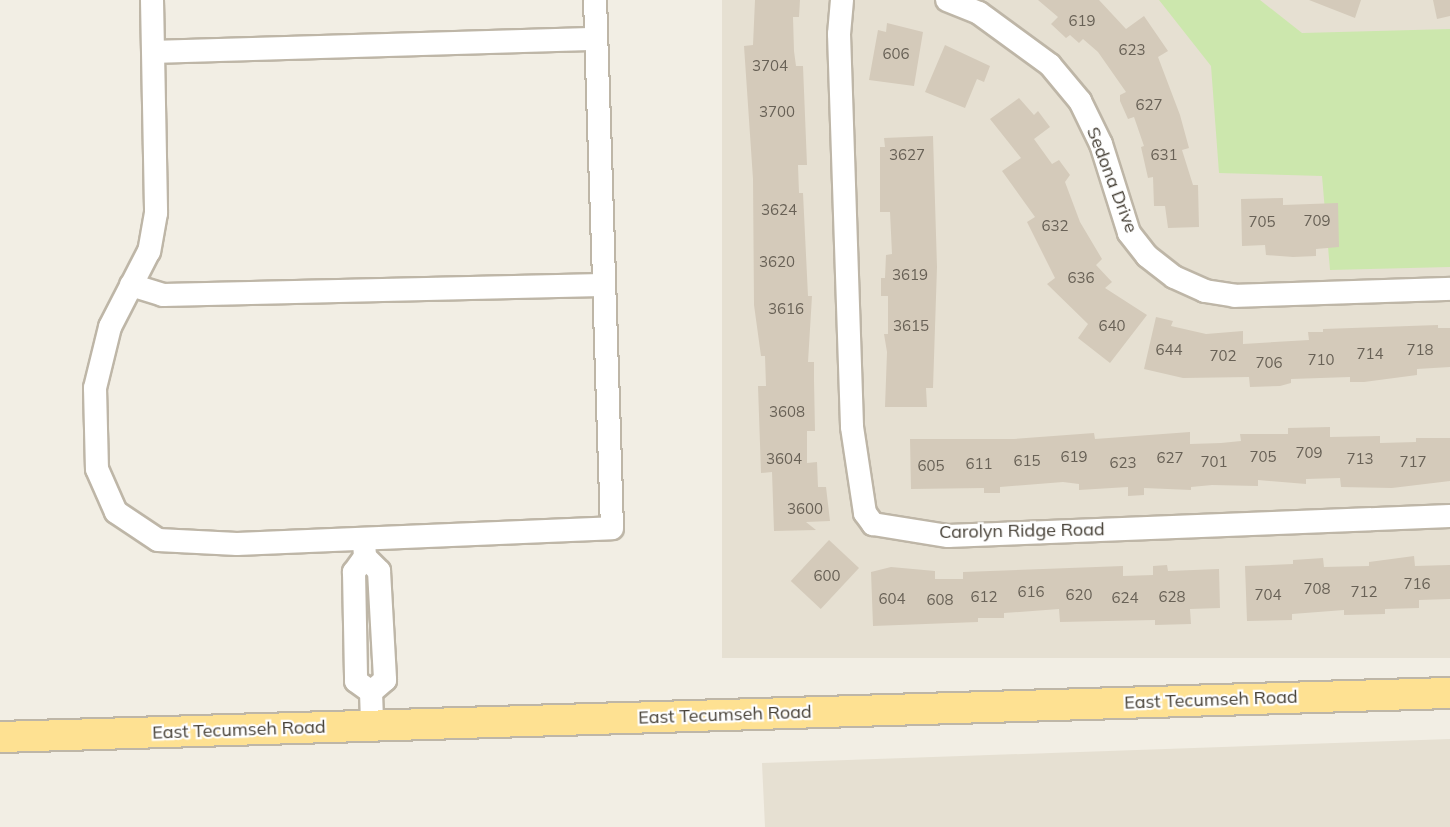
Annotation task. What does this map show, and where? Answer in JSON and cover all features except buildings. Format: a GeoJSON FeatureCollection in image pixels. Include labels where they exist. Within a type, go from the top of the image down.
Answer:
{"type":"FeatureCollection","features":[{"type":"Feature","properties":{"kind":"main road","name":"East Tecumseh Road"},"geometry":{"type":"LineString","coordinates":[[0,737],[1450,693]]}},
{"type":"Feature","properties":{"kind":"street"},"geometry":{"type":"LineString","coordinates":[[152,0],[156,213],[149,251],[110,327],[95,388],[97,469],[116,513],[158,540],[364,549],[612,528],[602,285],[595,0]]}},
{"type":"Feature","properties":{"kind":"street","name":"Carolyn Ridge Road"},"geometry":{"type":"LineString","coordinates":[[842,0],[839,34],[853,436],[863,479],[866,513],[873,524],[948,536],[1450,516]]}},
{"type":"Feature","properties":{"kind":"street","name":"Sedona Drive"},"geometry":{"type":"LineString","coordinates":[[947,0],[980,13],[1050,65],[1080,101],[1101,144],[1129,233],[1147,256],[1174,277],[1205,291],[1235,296],[1450,289]]}},
{"type":"Feature","properties":{"kind":"street"},"geometry":{"type":"LineString","coordinates":[[154,52],[596,39]]}},
{"type":"Feature","properties":{"kind":"street"},"geometry":{"type":"LineString","coordinates":[[131,285],[163,295],[602,285]]}},
{"type":"Feature","properties":{"kind":"street"},"geometry":{"type":"LineString","coordinates":[[364,549],[354,572],[356,681],[371,692],[372,726]]}},
{"type":"Feature","properties":{"kind":"shaded area"},"geometry":{"type":"Polygon","coordinates":[[[722,0],[1450,0],[1450,658],[722,658],[722,0]]]}},
{"type":"Feature","properties":{"kind":"shaded area"},"geometry":{"type":"Polygon","coordinates":[[[1450,739],[1450,827],[765,827],[762,763],[1450,739]]]}},
{"type":"Feature","properties":{"kind":"green space"},"geometry":{"type":"Polygon","coordinates":[[[1159,0],[1260,0],[1302,33],[1450,29],[1450,267],[1330,270],[1322,176],[1219,173],[1211,66],[1159,0]]]}}]}
